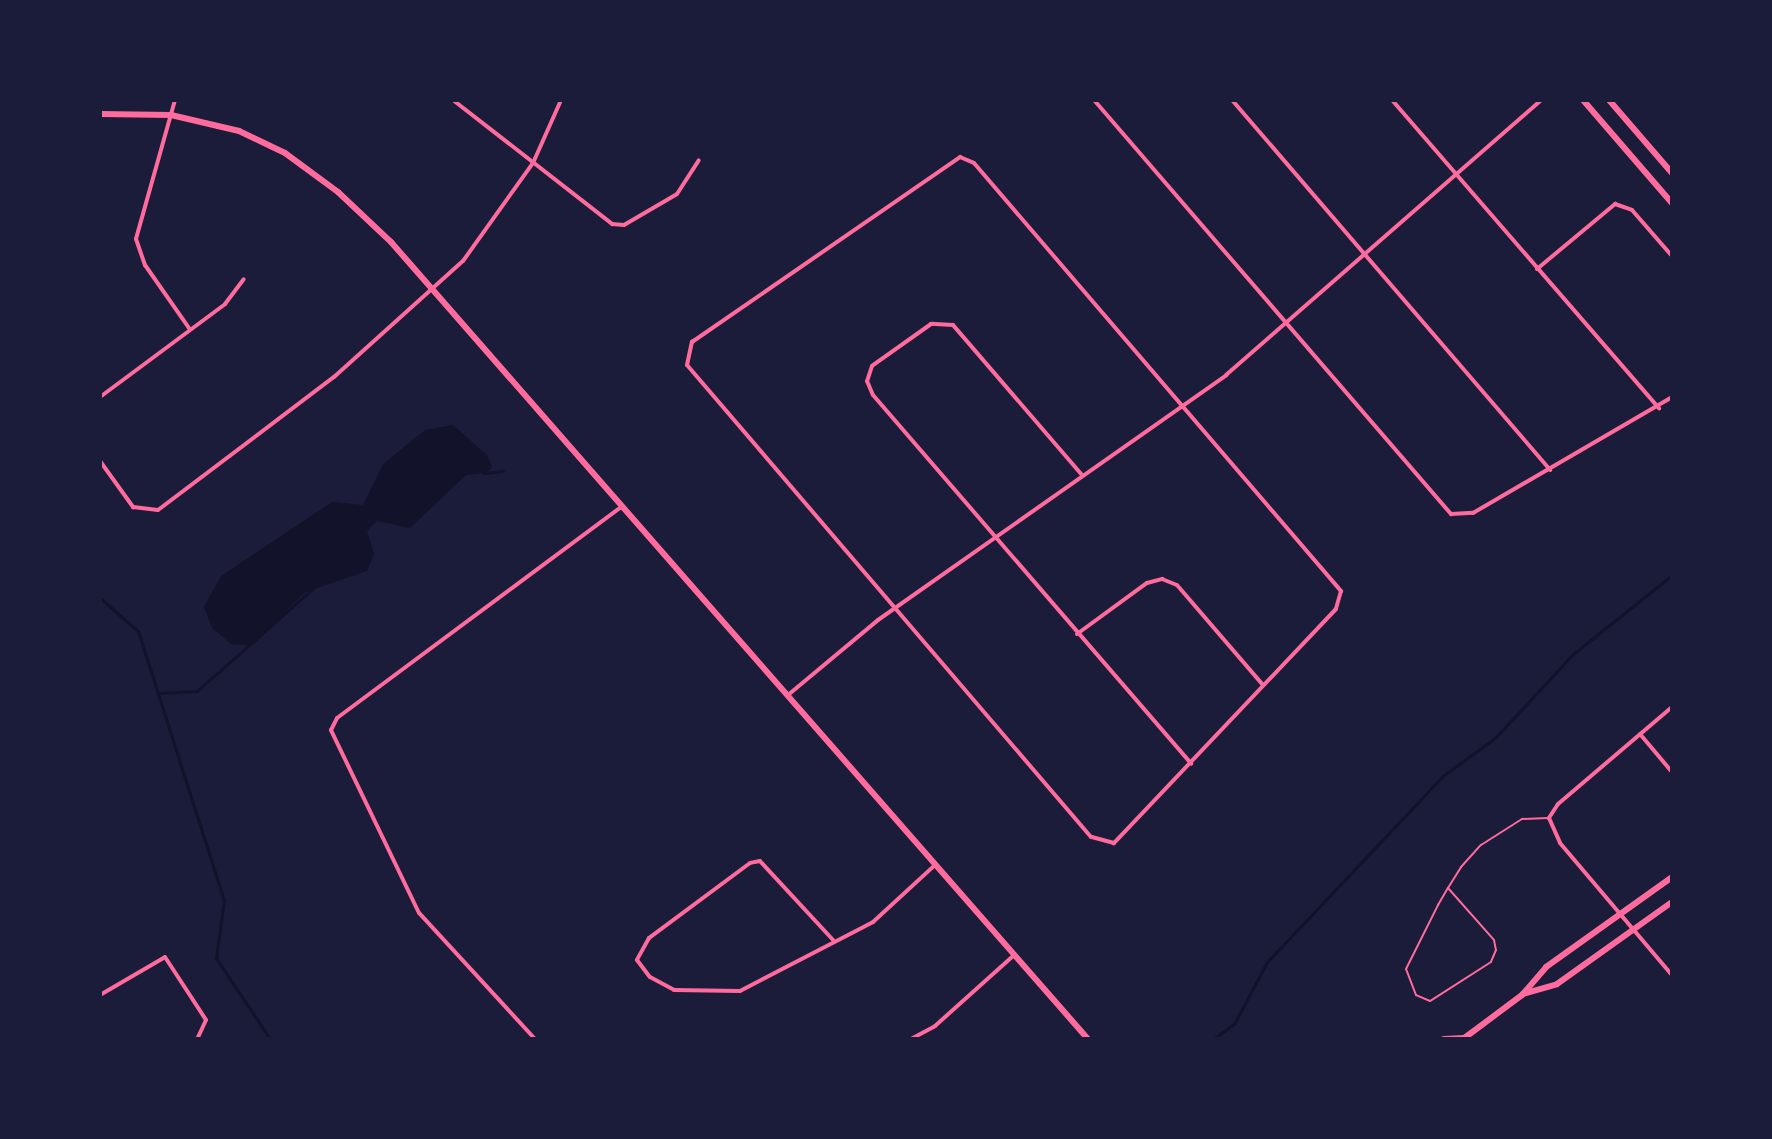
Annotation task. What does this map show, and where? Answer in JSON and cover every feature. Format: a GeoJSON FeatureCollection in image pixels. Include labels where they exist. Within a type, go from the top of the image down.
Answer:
{"type":"FeatureCollection","features":[{"type":"Feature","properties":{"kind":"street"},"geometry":{"type":"LineString","coordinates":[[175,100],[136,239],[145,265],[189,328]]}},
{"type":"Feature","properties":{"kind":"street"},"geometry":{"type":"LineString","coordinates":[[453,100],[571,189],[602,222],[624,225],[677,194],[699,160]]}},
{"type":"Feature","properties":{"kind":"street"},"geometry":{"type":"LineString","coordinates":[[100,461],[133,507],[158,510],[334,377],[463,261],[533,163],[561,100]]}},
{"type":"Feature","properties":{"kind":"street"},"geometry":{"type":"LineString","coordinates":[[1094,100],[1451,514],[1473,513],[1659,408],[1672,397]]}},
{"type":"Feature","properties":{"kind":"street"},"geometry":{"type":"LineString","coordinates":[[1232,100],[1550,470]]}},
{"type":"Feature","properties":{"kind":"street"},"geometry":{"type":"LineString","coordinates":[[1392,100],[1659,408]]}},
{"type":"Feature","properties":{"kind":"street"},"geometry":{"type":"LineString","coordinates":[[788,695],[894,609],[1184,405],[1366,255],[1541,100]]}},
{"type":"Feature","properties":{"kind":"street"},"geometry":{"type":"LineString","coordinates":[[1583,100],[1672,203]]}},
{"type":"Feature","properties":{"kind":"street"},"geometry":{"type":"LineString","coordinates":[[1609,100],[1672,173]]}},
{"type":"Feature","properties":{"kind":"street"},"geometry":{"type":"LineString","coordinates":[[100,114],[171,115],[239,131],[285,153],[338,192],[433,290],[1088,1039]]}},
{"type":"Feature","properties":{"kind":"street"},"geometry":{"type":"LineString","coordinates":[[960,157],[974,163],[1341,591],[1336,609],[1123,839],[1098,842],[894,609],[690,371],[686,357],[692,342],[960,157]]}},
{"type":"Feature","properties":{"kind":"street"},"geometry":{"type":"LineString","coordinates":[[1537,269],[1615,204],[1632,210],[1672,256]]}},
{"type":"Feature","properties":{"kind":"street"},"geometry":{"type":"LineString","coordinates":[[100,397],[225,304],[244,279]]}},
{"type":"Feature","properties":{"kind":"street"},"geometry":{"type":"LineString","coordinates":[[1082,475],[953,325],[931,324],[872,366],[867,381],[873,395],[1191,764]]}},
{"type":"Feature","properties":{"kind":"street"},"geometry":{"type":"LineString","coordinates":[[535,1039],[419,913],[331,730],[337,718],[622,506]]}},
{"type":"Feature","properties":{"kind":"street"},"geometry":{"type":"LineString","coordinates":[[1077,634],[1147,583],[1162,579],[1177,585],[1263,685]]}},
{"type":"Feature","properties":{"kind":"street"},"geometry":{"type":"LineString","coordinates":[[1672,707],[1558,804],[1549,818],[1560,843],[1672,975]]}},
{"type":"Feature","properties":{"kind":"street"},"geometry":{"type":"LineString","coordinates":[[1640,734],[1672,772]]}},
{"type":"Feature","properties":{"kind":"street"},"geometry":{"type":"LineString","coordinates":[[834,941],[760,861],[750,863],[649,938],[637,960],[650,977],[674,990],[740,991],[873,922],[936,864]]}},
{"type":"Feature","properties":{"kind":"street"},"geometry":{"type":"LineString","coordinates":[[1444,1039],[1464,1038],[1522,995],[1546,967],[1672,877]]}},
{"type":"Feature","properties":{"kind":"street"},"geometry":{"type":"LineString","coordinates":[[1522,995],[1557,984],[1672,902]]}},
{"type":"Feature","properties":{"kind":"street"},"geometry":{"type":"LineString","coordinates":[[911,1039],[935,1026],[1015,954]]}},
{"type":"Feature","properties":{"kind":"street"},"geometry":{"type":"LineString","coordinates":[[100,995],[165,957],[206,1020],[197,1039]]}},
{"type":"Feature","properties":{"kind":"lane"},"geometry":{"type":"LineString","coordinates":[[1448,888],[1494,940],[1496,950],[1491,962],[1438,1000],[1423,1000],[1406,969],[1448,888],[1481,845],[1527,817],[1549,818]]}},
{"type":"Feature","properties":{"kind":"shaded area"},"geometry":{"type":"Polygon","coordinates":[[[453,425],[488,456],[492,467],[487,473],[466,475],[410,528],[377,521],[367,531],[374,554],[367,571],[305,592],[251,645],[231,644],[212,628],[204,607],[221,576],[332,502],[363,505],[383,464],[425,430],[453,425]]]}},
{"type":"Feature","properties":{"kind":"waterway"},"geometry":{"type":"LineString","coordinates":[[484,473],[503,471]]}},
{"type":"Feature","properties":{"kind":"waterway"},"geometry":{"type":"LineString","coordinates":[[1213,1039],[1234,1024],[1267,962],[1444,775],[1495,738],[1573,654],[1672,575]]}},
{"type":"Feature","properties":{"kind":"waterway"},"geometry":{"type":"LineString","coordinates":[[159,693],[197,691],[318,584]]}},
{"type":"Feature","properties":{"kind":"waterway"},"geometry":{"type":"LineString","coordinates":[[100,598],[138,631],[224,900],[216,958],[270,1039]]}}]}
